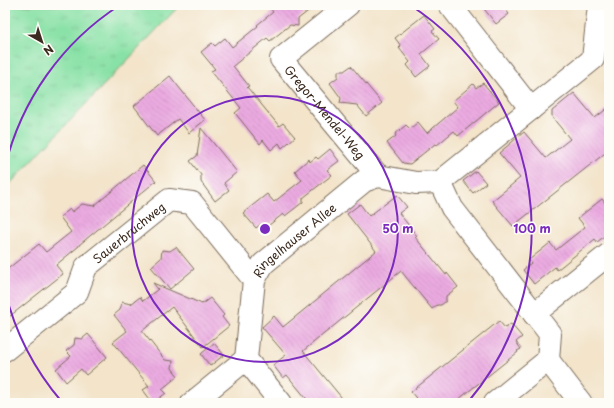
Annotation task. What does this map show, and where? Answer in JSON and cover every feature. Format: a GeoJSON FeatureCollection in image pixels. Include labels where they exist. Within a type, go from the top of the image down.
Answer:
{"type":"FeatureCollection","features":[{"type":"Feature","properties":{"kind":"street","name":"Gregor-Mendel-Weg"},"geometry":{"type":"LineString","coordinates":[[348,5],[281,59],[378,176]]}},
{"type":"Feature","properties":{"kind":"street"},"geometry":{"type":"LineString","coordinates":[[450,5],[531,109]]}},
{"type":"Feature","properties":{"kind":"street"},"geometry":{"type":"LineString","coordinates":[[378,176],[416,183],[440,182],[593,59],[599,5]]}},
{"type":"Feature","properties":{"kind":"street","name":"Ringelhauser Allee"},"geometry":{"type":"LineString","coordinates":[[246,360],[254,280],[263,264],[364,181],[378,176]]}},
{"type":"Feature","properties":{"kind":"street"},"geometry":{"type":"LineString","coordinates":[[440,182],[452,208],[550,334],[548,360],[581,403]]}},
{"type":"Feature","properties":{"kind":"street","name":"Sauerbruchweg"},"geometry":{"type":"LineString","coordinates":[[5,350],[77,292],[86,267],[169,200],[192,203],[254,280]]}},
{"type":"Feature","properties":{"kind":"street"},"geometry":{"type":"LineString","coordinates":[[534,314],[609,254]]}},
{"type":"Feature","properties":{"kind":"street"},"geometry":{"type":"LineString","coordinates":[[192,403],[246,360],[281,403]]}},
{"type":"Feature","properties":{"kind":"street"},"geometry":{"type":"LineString","coordinates":[[495,403],[548,360]]}},
{"type":"Feature","properties":{"kind":"green space"},"geometry":{"type":"Polygon","coordinates":[[[5,5],[180,5],[5,189],[5,5]]]}},
{"type":"Feature","properties":{"kind":"building"},"geometry":{"type":"Polygon","coordinates":[[[268,5],[316,5],[298,19],[298,26],[290,25],[270,41],[267,38],[233,66],[249,86],[247,87],[279,126],[283,123],[295,137],[282,148],[279,143],[271,150],[263,140],[260,144],[235,113],[241,108],[211,71],[215,69],[201,52],[212,43],[215,46],[225,38],[232,47],[273,12],[268,5]]]}},
{"type":"Feature","properties":{"kind":"building"},"geometry":{"type":"Polygon","coordinates":[[[481,5],[502,5],[509,14],[496,24],[481,5]]]}},
{"type":"Feature","properties":{"kind":"building"},"geometry":{"type":"Polygon","coordinates":[[[424,15],[435,29],[432,31],[439,39],[421,54],[430,66],[416,77],[407,65],[410,62],[399,48],[401,46],[395,38],[424,15]]]}},
{"type":"Feature","properties":{"kind":"building"},"geometry":{"type":"Polygon","coordinates":[[[351,66],[382,103],[366,116],[357,105],[340,103],[341,98],[330,83],[338,77],[338,71],[344,71],[351,66]]]}},
{"type":"Feature","properties":{"kind":"building"},"geometry":{"type":"Polygon","coordinates":[[[170,76],[205,120],[189,133],[178,119],[157,136],[134,106],[170,76]]]}},
{"type":"Feature","properties":{"kind":"building"},"geometry":{"type":"Polygon","coordinates":[[[483,83],[499,102],[458,136],[454,131],[410,164],[403,163],[387,143],[406,125],[410,129],[418,122],[427,133],[458,107],[453,101],[473,84],[476,88],[483,83]]]}},
{"type":"Feature","properties":{"kind":"building"},"geometry":{"type":"Polygon","coordinates":[[[574,93],[595,118],[609,107],[609,150],[513,226],[492,201],[520,178],[499,153],[524,132],[546,158],[570,139],[552,117],[552,111],[574,93]]]}},
{"type":"Feature","properties":{"kind":"building"},"geometry":{"type":"Polygon","coordinates":[[[201,128],[237,172],[224,183],[229,190],[215,201],[201,182],[201,175],[190,161],[197,156],[201,128]]]}},
{"type":"Feature","properties":{"kind":"building"},"geometry":{"type":"Polygon","coordinates":[[[330,149],[339,161],[327,170],[332,175],[303,198],[303,202],[285,216],[283,214],[264,229],[261,224],[256,228],[243,213],[267,194],[274,202],[302,180],[295,171],[309,159],[310,162],[316,157],[318,159],[330,149]]]}},
{"type":"Feature","properties":{"kind":"building"},"geometry":{"type":"Polygon","coordinates":[[[143,165],[156,181],[56,265],[63,274],[5,320],[5,271],[39,244],[46,252],[71,232],[60,217],[70,209],[72,212],[82,204],[94,206],[143,165]]]}},
{"type":"Feature","properties":{"kind":"building"},"geometry":{"type":"Polygon","coordinates":[[[476,171],[486,183],[473,193],[463,181],[476,171]]]}},
{"type":"Feature","properties":{"kind":"building"},"geometry":{"type":"Polygon","coordinates":[[[397,195],[407,207],[399,213],[417,236],[415,237],[446,275],[447,273],[458,287],[446,296],[446,301],[432,309],[401,271],[303,351],[346,403],[310,403],[287,375],[283,378],[273,365],[286,355],[262,327],[274,316],[283,327],[376,251],[347,214],[360,204],[369,216],[397,195]]]}},
{"type":"Feature","properties":{"kind":"building"},"geometry":{"type":"Polygon","coordinates":[[[602,199],[609,208],[609,233],[597,242],[595,239],[557,270],[555,267],[534,284],[523,270],[531,263],[529,260],[550,243],[556,250],[585,227],[578,218],[602,199]]]}},
{"type":"Feature","properties":{"kind":"building"},"geometry":{"type":"Polygon","coordinates":[[[176,247],[194,269],[170,289],[151,267],[161,258],[162,250],[170,251],[176,247]]]}},
{"type":"Feature","properties":{"kind":"building"},"geometry":{"type":"Polygon","coordinates":[[[153,283],[202,304],[210,298],[224,315],[222,317],[229,326],[203,347],[172,307],[142,331],[165,360],[173,361],[172,368],[178,376],[162,389],[166,393],[153,403],[143,390],[149,386],[113,342],[127,331],[114,315],[120,310],[122,302],[131,304],[140,297],[143,301],[158,289],[153,283]]]}},
{"type":"Feature","properties":{"kind":"building"},"geometry":{"type":"Polygon","coordinates":[[[499,321],[505,328],[511,324],[522,337],[516,342],[521,349],[454,403],[420,403],[411,392],[499,321]]]}},
{"type":"Feature","properties":{"kind":"building"},"geometry":{"type":"Polygon","coordinates":[[[88,334],[107,357],[86,375],[81,369],[66,382],[56,369],[71,356],[66,351],[74,345],[75,338],[82,339],[88,334]]]}},
{"type":"Feature","properties":{"kind":"building"},"geometry":{"type":"Polygon","coordinates":[[[214,343],[224,355],[210,366],[201,354],[214,343]]]}}]}
